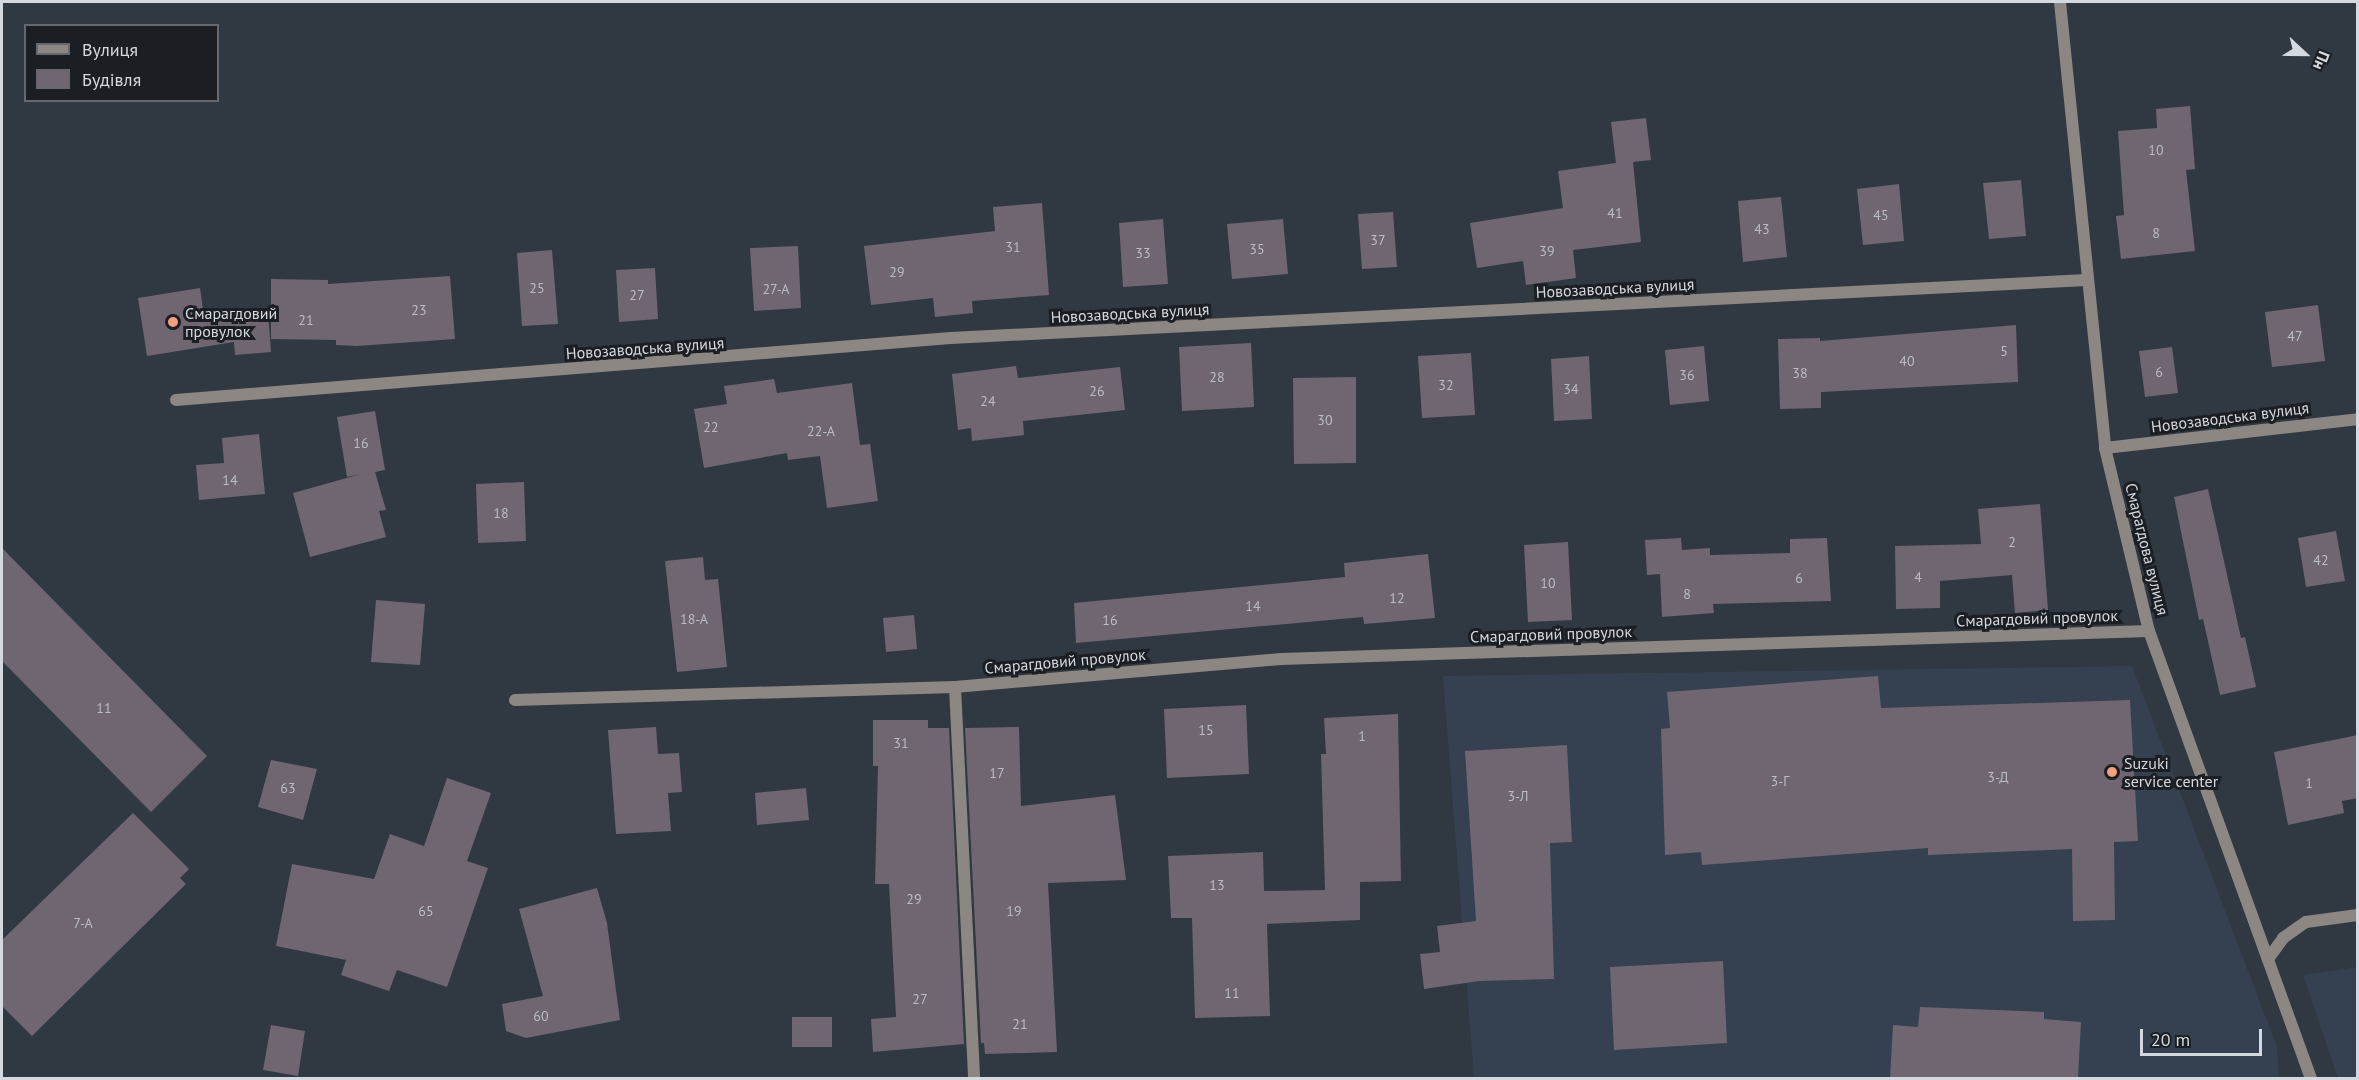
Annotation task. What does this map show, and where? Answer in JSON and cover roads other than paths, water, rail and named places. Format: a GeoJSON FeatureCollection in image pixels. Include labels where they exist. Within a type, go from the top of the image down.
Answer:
{"type":"FeatureCollection","features":[{"type":"Feature","properties":{"kind":"street","name":"Смарагдова вулиця"},"geometry":{"type":"LineString","coordinates":[[2060,2],[2105,448],[2150,631],[2311,1078]]}},
{"type":"Feature","properties":{"kind":"street","name":"Новозаводська вулиця"},"geometry":{"type":"LineString","coordinates":[[176,400],[951,338],[2087,280]]}},
{"type":"Feature","properties":{"kind":"street","name":"Новозаводська вулиця"},"geometry":{"type":"LineString","coordinates":[[2105,448],[2358,419]]}},
{"type":"Feature","properties":{"kind":"street","name":"Смарагдовий провулок"},"geometry":{"type":"LineString","coordinates":[[515,700],[955,687],[1281,659],[2150,631]]}},
{"type":"Feature","properties":{"kind":"street"},"geometry":{"type":"LineString","coordinates":[[955,687],[974,1078]]}},
{"type":"Feature","properties":{"kind":"street"},"geometry":{"type":"LineString","coordinates":[[2268,959],[2283,938],[2306,922],[2358,915]]}},
{"type":"Feature","properties":{"kind":"place","name":"Смарагдовий провулок"},"geometry":{"type":"Point","coordinates":[173,322]}},
{"type":"Feature","properties":{"kind":"place","name":"Suzuki service center"},"geometry":{"type":"Point","coordinates":[2112,772]}}]}
